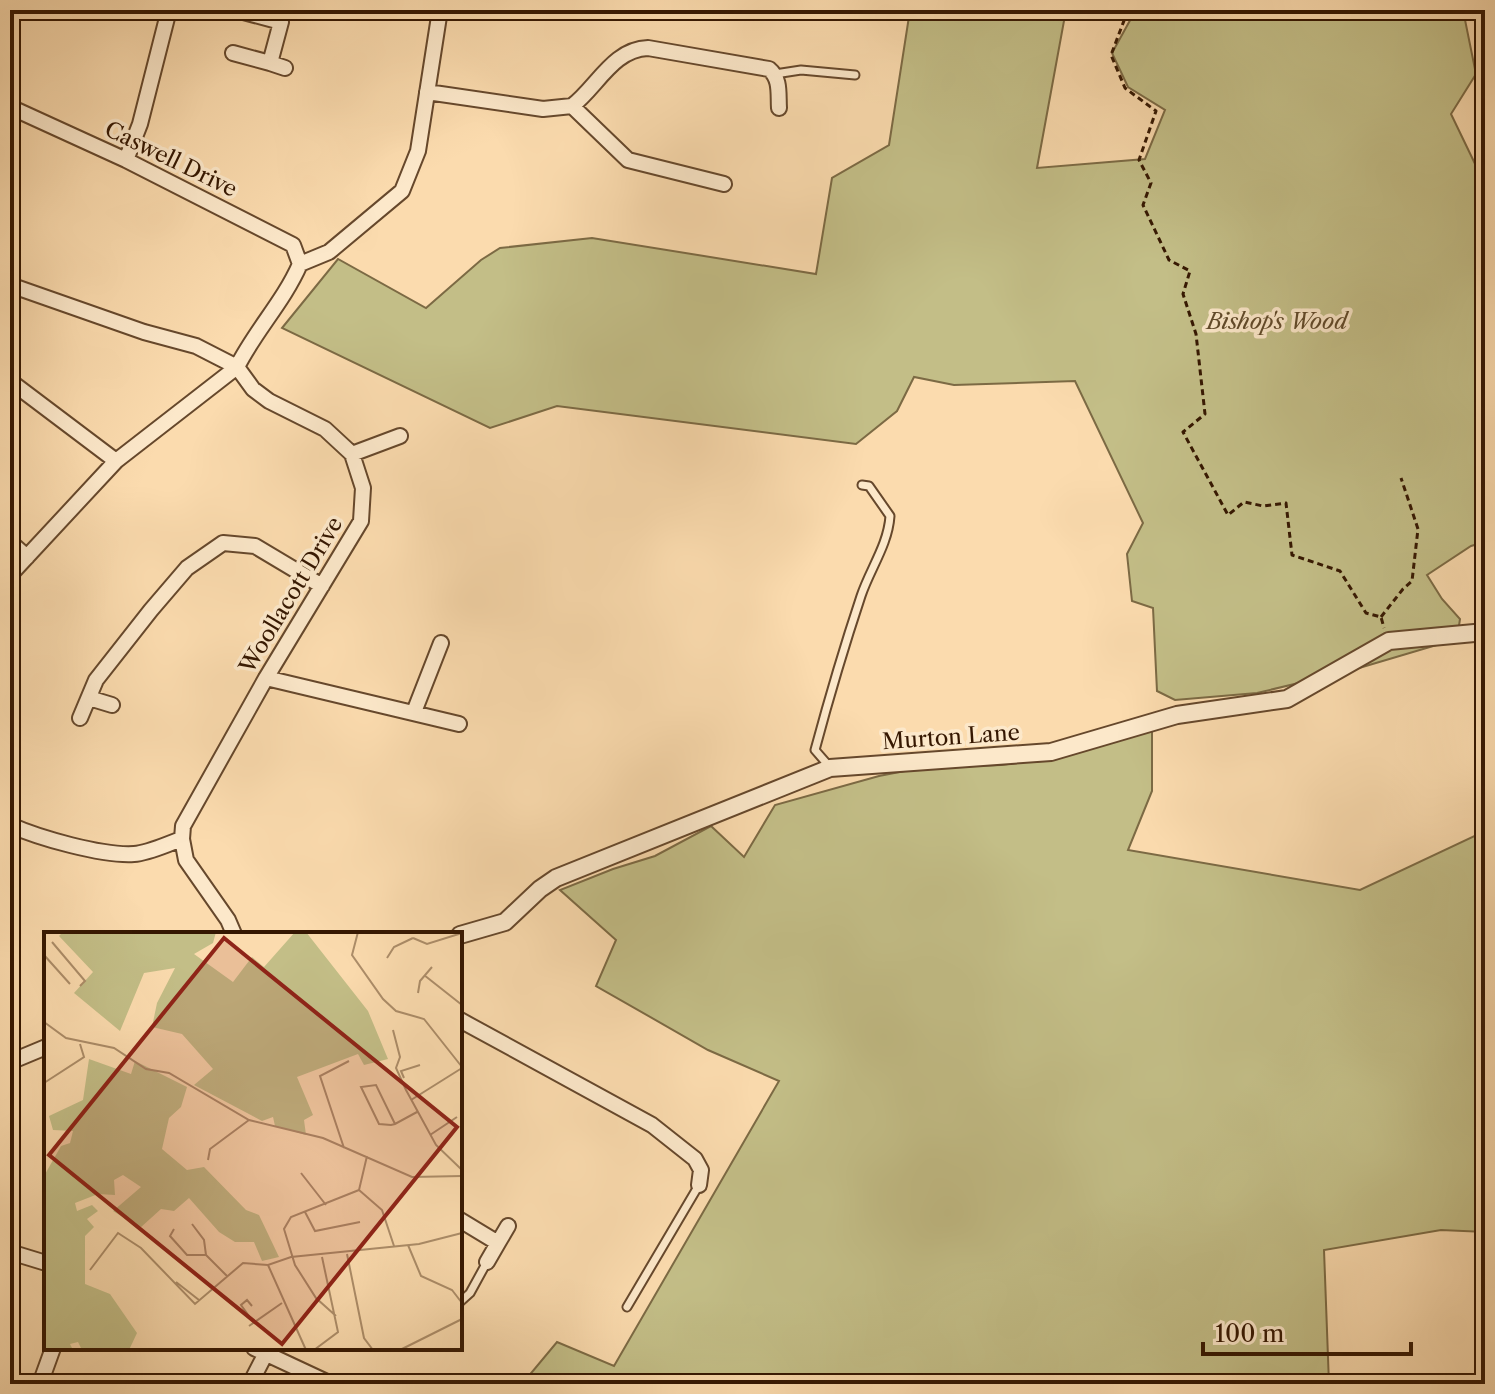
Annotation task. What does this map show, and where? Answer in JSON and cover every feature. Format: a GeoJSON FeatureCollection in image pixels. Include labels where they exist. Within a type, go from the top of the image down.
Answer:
{"type":"FeatureCollection","features":[{"type":"Feature","properties":{"kind":"street"},"geometry":{"type":"LineString","coordinates":[[126,160],[140,124],[169,10]]}},
{"type":"Feature","properties":{"kind":"street"},"geometry":{"type":"LineString","coordinates":[[236,10],[283,16],[270,63]]}},
{"type":"Feature","properties":{"kind":"street"},"geometry":{"type":"LineString","coordinates":[[10,575],[116,461],[237,367],[247,347],[291,285],[300,264],[329,252],[402,191],[418,151],[440,10]]}},
{"type":"Feature","properties":{"kind":"street"},"geometry":{"type":"LineString","coordinates":[[427,92],[543,109],[572,106],[625,53],[648,48],[769,69],[778,80],[779,108]]}},
{"type":"Feature","properties":{"kind":"street"},"geometry":{"type":"LineString","coordinates":[[233,53],[285,68]]}},
{"type":"Feature","properties":{"kind":"street"},"geometry":{"type":"LineString","coordinates":[[572,106],[628,160],[724,184]]}},
{"type":"Feature","properties":{"kind":"street","name":"Caswell Drive"},"geometry":{"type":"LineString","coordinates":[[10,107],[126,160],[293,245],[300,264]]}},
{"type":"Feature","properties":{"kind":"street"},"geometry":{"type":"LineString","coordinates":[[10,285],[144,332],[196,346],[237,367],[253,389],[269,401],[325,429],[352,454],[400,436]]}},
{"type":"Feature","properties":{"kind":"street"},"geometry":{"type":"LineString","coordinates":[[10,381],[116,461]]}},
{"type":"Feature","properties":{"kind":"street","name":"Woollacott Drive"},"geometry":{"type":"LineString","coordinates":[[182,839],[183,826],[266,678],[361,521],[363,488],[352,454]]}},
{"type":"Feature","properties":{"kind":"street"},"geometry":{"type":"LineString","coordinates":[[10,542],[27,557]]}},
{"type":"Feature","properties":{"kind":"street"},"geometry":{"type":"LineString","coordinates":[[80,718],[96,680],[151,610],[187,568],[223,543],[255,546],[322,586]]}},
{"type":"Feature","properties":{"kind":"street","name":"Murton Lane"},"geometry":{"type":"LineString","coordinates":[[462,934],[505,922],[556,878],[830,768],[1051,752],[1177,715],[1287,699],[1389,641],[1485,632]]}},
{"type":"Feature","properties":{"kind":"street"},"geometry":{"type":"LineString","coordinates":[[414,712],[441,643]]}},
{"type":"Feature","properties":{"kind":"street"},"geometry":{"type":"LineString","coordinates":[[266,678],[459,724]]}},
{"type":"Feature","properties":{"kind":"street"},"geometry":{"type":"LineString","coordinates":[[89,698],[112,705]]}},
{"type":"Feature","properties":{"kind":"street"},"geometry":{"type":"LineString","coordinates":[[10,825],[101,852],[135,854],[182,839],[186,860],[233,932]]}},
{"type":"Feature","properties":{"kind":"street"},"geometry":{"type":"LineString","coordinates":[[462,1021],[652,1125],[695,1159],[701,1170],[699,1185]]}},
{"type":"Feature","properties":{"kind":"street"},"geometry":{"type":"LineString","coordinates":[[10,1062],[44,1048]]}},
{"type":"Feature","properties":{"kind":"street"},"geometry":{"type":"LineString","coordinates":[[462,1221],[498,1243]]}},
{"type":"Feature","properties":{"kind":"street"},"geometry":{"type":"LineString","coordinates":[[487,1262],[508,1226]]}},
{"type":"Feature","properties":{"kind":"street"},"geometry":{"type":"LineString","coordinates":[[10,1252],[44,1262]]}},
{"type":"Feature","properties":{"kind":"street"},"geometry":{"type":"LineString","coordinates":[[40,1384],[52,1350]]}},
{"type":"Feature","properties":{"kind":"street"},"geometry":{"type":"LineString","coordinates":[[250,1384],[260,1351],[314,1379],[331,1384]]}},
{"type":"Feature","properties":{"kind":"lane"},"geometry":{"type":"LineString","coordinates":[[775,74],[801,70],[855,75]]}},
{"type":"Feature","properties":{"kind":"lane"},"geometry":{"type":"LineString","coordinates":[[830,768],[815,750],[862,593],[889,530],[890,516],[869,486],[862,485]]}},
{"type":"Feature","properties":{"kind":"lane"},"geometry":{"type":"LineString","coordinates":[[627,1307],[699,1185]]}},
{"type":"Feature","properties":{"kind":"lane"},"geometry":{"type":"LineString","coordinates":[[462,1300],[470,1293],[487,1262]]}},
{"type":"Feature","properties":{"kind":"path"},"geometry":{"type":"LineString","coordinates":[[1128,10],[1111,55],[1125,88],[1156,111],[1139,160],[1151,183],[1143,205],[1169,260],[1190,271],[1183,294],[1196,334],[1205,414],[1183,432],[1228,515],[1244,502],[1263,506],[1286,503],[1292,555],[1340,571],[1366,613],[1381,617]]}},
{"type":"Feature","properties":{"kind":"path"},"geometry":{"type":"LineString","coordinates":[[1381,617],[1412,581],[1418,529],[1401,478]]}},
{"type":"Feature","properties":{"kind":"path"},"geometry":{"type":"LineString","coordinates":[[1381,617],[1389,641]]}},
{"type":"Feature","properties":{"kind":"green space","name":"Bishop's Wood"},"geometry":{"type":"Polygon","coordinates":[[[910,10],[1066,10],[1037,168],[1145,159],[1165,110],[1128,87],[1112,53],[1133,15],[1158,10],[1463,10],[1476,74],[1451,114],[1478,170],[1485,166],[1485,542],[1471,546],[1427,575],[1442,599],[1460,619],[1457,639],[1349,671],[1257,693],[1175,700],[1157,691],[1153,608],[1132,601],[1127,554],[1143,523],[1075,381],[954,385],[914,377],[897,411],[856,444],[557,406],[490,428],[282,328],[338,259],[426,308],[481,260],[500,248],[592,238],[816,274],[832,178],[889,145],[910,10]]]}},
{"type":"Feature","properties":{"kind":"green space"},"geometry":{"type":"Polygon","coordinates":[[[1152,730],[1152,791],[1128,850],[1360,890],[1485,831],[1485,1232],[1441,1230],[1324,1250],[1329,1384],[522,1384],[557,1342],[614,1366],[779,1081],[708,1050],[596,986],[616,940],[560,890],[655,856],[711,826],[744,857],[775,805],[879,776],[920,768],[1001,765],[1054,758],[1152,730]]]}}]}
